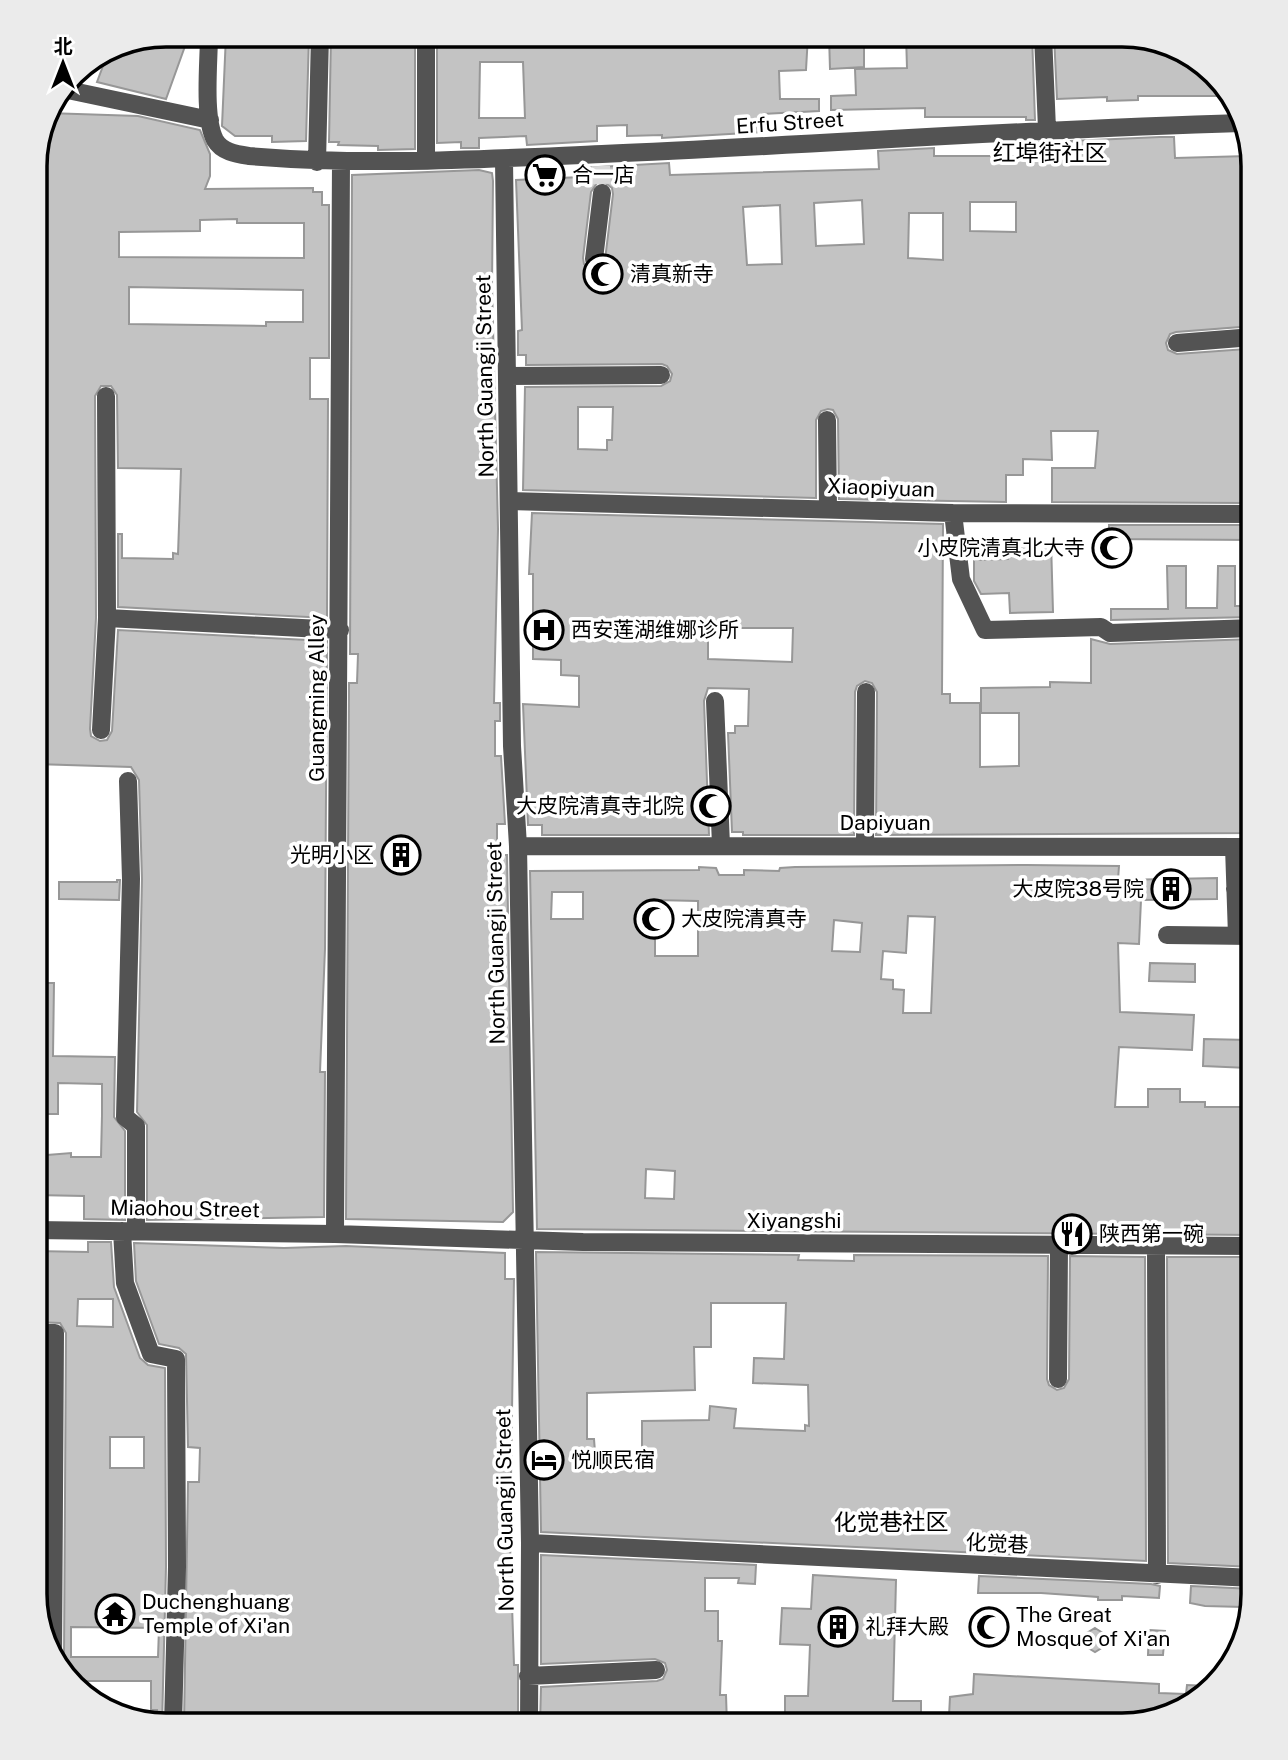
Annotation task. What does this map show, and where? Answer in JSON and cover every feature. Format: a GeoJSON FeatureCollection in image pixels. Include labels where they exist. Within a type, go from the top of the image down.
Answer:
{"type":"FeatureCollection","features":[{"type":"Feature","properties":{"kind":"street"},"geometry":{"type":"LineString","coordinates":[[98,96],[210,120],[209,47]]}},
{"type":"Feature","properties":{"kind":"street"},"geometry":{"type":"LineString","coordinates":[[317,162],[320,47]]}},
{"type":"Feature","properties":{"kind":"street"},"geometry":{"type":"LineString","coordinates":[[426,47],[426,160]]}},
{"type":"Feature","properties":{"kind":"street"},"geometry":{"type":"LineString","coordinates":[[1044,48],[1047,129]]}},
{"type":"Feature","properties":{"kind":"street","name":"Erfu Street"},"geometry":{"type":"LineString","coordinates":[[210,120],[215,140],[236,154],[317,162],[601,160],[1047,129],[1233,123]]}},
{"type":"Feature","properties":{"kind":"street","name":"North Guangji Street"},"geometry":{"type":"LineString","coordinates":[[504,160],[512,746],[518,846],[530,1543],[528,1712]]}},
{"type":"Feature","properties":{"kind":"street","name":"Guangming Alley"},"geometry":{"type":"LineString","coordinates":[[335,1234],[341,162]]}},
{"type":"Feature","properties":{"kind":"street"},"geometry":{"type":"LineString","coordinates":[[594,259],[602,193]]}},
{"type":"Feature","properties":{"kind":"street"},"geometry":{"type":"LineString","coordinates":[[1177,343],[1241,338]]}},
{"type":"Feature","properties":{"kind":"street"},"geometry":{"type":"LineString","coordinates":[[508,376],[661,375]]}},
{"type":"Feature","properties":{"kind":"street"},"geometry":{"type":"LineString","coordinates":[[101,730],[107,618],[106,396]]}},
{"type":"Feature","properties":{"kind":"street"},"geometry":{"type":"LineString","coordinates":[[827,420],[828,509]]}},
{"type":"Feature","properties":{"kind":"street","name":"Xiaopiyuan"},"geometry":{"type":"LineString","coordinates":[[509,501],[953,513],[1241,514]]}},
{"type":"Feature","properties":{"kind":"street"},"geometry":{"type":"LineString","coordinates":[[953,513],[961,579],[985,630],[1101,627],[1110,633],[1241,628]]}},
{"type":"Feature","properties":{"kind":"street"},"geometry":{"type":"LineString","coordinates":[[107,618],[340,630]]}},
{"type":"Feature","properties":{"kind":"street"},"geometry":{"type":"LineString","coordinates":[[865,846],[866,692]]}},
{"type":"Feature","properties":{"kind":"street"},"geometry":{"type":"LineString","coordinates":[[715,701],[721,845]]}},
{"type":"Feature","properties":{"kind":"street"},"geometry":{"type":"LineString","coordinates":[[128,781],[131,879],[125,1117],[136,1126],[125,1283],[151,1354],[176,1359],[177,1567],[173,1712]]}},
{"type":"Feature","properties":{"kind":"street","name":"Dapiyuan"},"geometry":{"type":"LineString","coordinates":[[518,846],[1241,847]]}},
{"type":"Feature","properties":{"kind":"street"},"geometry":{"type":"LineString","coordinates":[[1234,847],[1241,878]]}},
{"type":"Feature","properties":{"kind":"street"},"geometry":{"type":"LineString","coordinates":[[1167,935],[1241,936]]}},
{"type":"Feature","properties":{"kind":"street","name":"Miaohou Street"},"geometry":{"type":"LineString","coordinates":[[47,1230],[335,1234]]}},
{"type":"Feature","properties":{"kind":"street","name":"Xiyangshi"},"geometry":{"type":"LineString","coordinates":[[335,1234],[523,1240],[1241,1246]]}},
{"type":"Feature","properties":{"kind":"street"},"geometry":{"type":"LineString","coordinates":[[1058,1379],[1059,1246]]}},
{"type":"Feature","properties":{"kind":"street"},"geometry":{"type":"LineString","coordinates":[[1156,1246],[1154,1290],[1158,1446],[1157,1574]]}},
{"type":"Feature","properties":{"kind":"street"},"geometry":{"type":"LineString","coordinates":[[47,1333],[55,1333],[53,1631]]}},
{"type":"Feature","properties":{"kind":"street","name":"化觉巷"},"geometry":{"type":"LineString","coordinates":[[530,1543],[1241,1578]]}},
{"type":"Feature","properties":{"kind":"street"},"geometry":{"type":"LineString","coordinates":[[528,1676],[656,1670]]}},
{"type":"Feature","properties":{"kind":"building"},"geometry":{"type":"Polygon","coordinates":[[[185,47],[166,99],[98,82],[103,66],[143,50],[185,47]]]}},
{"type":"Feature","properties":{"kind":"building"},"geometry":{"type":"Polygon","coordinates":[[[225,47],[309,47],[306,141],[272,142],[272,136],[235,136],[222,126],[225,47]]]}},
{"type":"Feature","properties":{"kind":"building"},"geometry":{"type":"Polygon","coordinates":[[[331,47],[415,47],[415,149],[378,150],[378,146],[338,145],[339,142],[329,142],[331,47]]]}},
{"type":"Feature","properties":{"kind":"building"},"geometry":{"type":"Polygon","coordinates":[[[437,47],[807,48],[806,70],[779,71],[780,99],[819,99],[819,111],[762,114],[763,132],[662,138],[662,135],[627,136],[627,125],[597,126],[597,141],[527,145],[526,136],[479,138],[479,148],[461,148],[461,142],[437,143],[437,47]],[[480,62],[479,118],[525,118],[523,62],[480,62]]]}},
{"type":"Feature","properties":{"kind":"building"},"geometry":{"type":"Polygon","coordinates":[[[829,48],[864,48],[864,67],[830,69],[829,48]]]}},
{"type":"Feature","properties":{"kind":"building"},"geometry":{"type":"Polygon","coordinates":[[[906,48],[1032,48],[1035,120],[1026,120],[1026,117],[925,117],[925,108],[831,110],[831,96],[856,95],[855,69],[907,68],[906,48]]]}},
{"type":"Feature","properties":{"kind":"building"},"geometry":{"type":"Polygon","coordinates":[[[1055,48],[1129,48],[1152,51],[1181,63],[1206,82],[1217,96],[1138,96],[1138,100],[1107,101],[1107,97],[1057,99],[1055,48]]]}},
{"type":"Feature","properties":{"kind":"building"},"geometry":{"type":"Polygon","coordinates":[[[60,113],[138,116],[200,130],[210,154],[210,176],[205,189],[313,188],[313,192],[322,192],[322,205],[329,205],[329,358],[310,358],[310,399],[328,399],[327,618],[118,607],[118,534],[122,534],[122,558],[173,559],[173,553],[178,554],[181,469],[118,468],[117,395],[111,386],[101,386],[95,396],[96,618],[90,729],[91,736],[100,741],[107,740],[112,731],[118,630],[327,641],[325,949],[320,1072],[325,1072],[324,1217],[147,1220],[147,1125],[137,1112],[142,879],[139,780],[131,767],[48,764],[48,159],[51,136],[60,113]],[[237,219],[200,220],[200,231],[119,232],[119,257],[304,258],[304,223],[237,223],[237,219]],[[129,287],[129,324],[266,326],[266,322],[303,322],[303,290],[129,287]]]}},
{"type":"Feature","properties":{"kind":"building"},"geometry":{"type":"Polygon","coordinates":[[[1174,137],[1175,158],[1240,156],[1241,327],[1176,332],[1170,334],[1166,343],[1168,350],[1177,354],[1241,349],[1241,503],[1052,502],[1052,468],[1095,468],[1098,431],[1051,431],[1052,460],[1023,459],[1023,475],[1006,475],[1006,502],[839,499],[838,419],[833,410],[828,409],[821,411],[816,420],[816,498],[523,490],[525,387],[661,386],[670,381],[672,374],[667,366],[662,364],[526,365],[526,355],[518,355],[518,331],[522,330],[516,180],[581,177],[581,168],[669,163],[670,175],[879,169],[878,151],[934,148],[934,156],[1026,156],[1026,143],[1174,137]],[[604,182],[597,183],[591,192],[583,258],[584,264],[592,270],[599,269],[605,260],[613,194],[612,188],[604,182]],[[862,200],[814,203],[816,246],[864,244],[862,200]],[[970,202],[970,231],[1016,232],[1016,202],[970,202]],[[780,205],[743,207],[747,265],[782,264],[780,205]],[[909,213],[908,258],[943,260],[943,213],[909,213]],[[578,407],[578,449],[607,450],[607,440],[612,440],[613,407],[578,407]]]}},
{"type":"Feature","properties":{"kind":"building"},"geometry":{"type":"Polygon","coordinates":[[[479,170],[492,173],[493,181],[492,286],[498,529],[494,703],[500,703],[500,721],[495,721],[495,756],[501,756],[505,824],[497,824],[497,855],[507,855],[513,1212],[503,1222],[346,1219],[349,683],[357,683],[358,654],[350,654],[352,175],[479,170]]]}},
{"type":"Feature","properties":{"kind":"building"},"geometry":{"type":"Polygon","coordinates":[[[532,513],[943,524],[942,694],[950,694],[950,703],[980,703],[980,767],[1019,766],[1019,713],[981,713],[981,688],[1050,687],[1050,682],[1091,683],[1091,639],[1110,644],[1241,639],[1241,833],[876,835],[877,692],[872,683],[865,681],[857,686],[855,692],[854,835],[743,835],[743,832],[732,832],[728,733],[735,733],[735,726],[748,726],[749,689],[708,688],[704,701],[709,835],[542,835],[542,825],[528,825],[523,704],[579,707],[579,676],[561,675],[561,660],[533,659],[533,574],[529,574],[532,513]],[[708,628],[708,659],[792,662],[793,628],[708,628]]]}},
{"type":"Feature","properties":{"kind":"building"},"geometry":{"type":"Polygon","coordinates":[[[1109,525],[1241,525],[1241,540],[1109,539],[1109,525]]]}},
{"type":"Feature","properties":{"kind":"building"},"geometry":{"type":"Polygon","coordinates":[[[1051,541],[1053,612],[1010,613],[1009,593],[981,594],[974,581],[974,560],[1008,559],[1008,542],[1051,541]]]}},
{"type":"Feature","properties":{"kind":"building"},"geometry":{"type":"Polygon","coordinates":[[[1167,566],[1186,566],[1186,608],[1217,608],[1218,566],[1235,566],[1235,606],[1241,606],[1241,617],[1111,620],[1111,609],[1168,609],[1167,566]]]}},
{"type":"Feature","properties":{"kind":"building"},"geometry":{"type":"Polygon","coordinates":[[[1119,866],[1118,880],[1217,878],[1217,899],[1141,900],[1139,944],[1118,943],[1120,1012],[1194,1015],[1192,1050],[1119,1047],[1115,1107],[1148,1107],[1148,1089],[1180,1089],[1180,1102],[1205,1102],[1205,1107],[1241,1107],[1241,1235],[537,1229],[530,871],[699,870],[699,867],[716,868],[719,875],[744,875],[744,870],[779,871],[780,868],[1119,866]],[[552,892],[551,919],[583,919],[583,892],[552,892]],[[655,900],[655,956],[698,956],[698,901],[655,900]],[[908,916],[906,953],[883,951],[881,979],[893,980],[893,989],[904,990],[903,1013],[931,1013],[935,917],[908,916]],[[834,920],[832,951],[860,952],[862,923],[834,920]],[[646,1169],[645,1198],[674,1199],[675,1171],[646,1169]]]}},
{"type":"Feature","properties":{"kind":"building"},"geometry":{"type":"Polygon","coordinates":[[[120,880],[119,900],[59,899],[59,882],[120,880]]]}},
{"type":"Feature","properties":{"kind":"building"},"geometry":{"type":"Polygon","coordinates":[[[1150,963],[1195,964],[1195,982],[1149,981],[1150,963]]]}},
{"type":"Feature","properties":{"kind":"building"},"geometry":{"type":"Polygon","coordinates":[[[47,983],[54,983],[53,1056],[115,1057],[114,1117],[125,1131],[125,1220],[84,1219],[84,1196],[47,1195],[47,1155],[71,1153],[71,1157],[101,1157],[102,1084],[58,1083],[58,1114],[47,1114],[47,983]]]}},
{"type":"Feature","properties":{"kind":"building"},"geometry":{"type":"Polygon","coordinates":[[[1204,1039],[1241,1040],[1241,1068],[1203,1066],[1204,1039]]]}},
{"type":"Feature","properties":{"kind":"building"},"geometry":{"type":"Polygon","coordinates":[[[88,1242],[111,1242],[114,1287],[140,1358],[148,1365],[165,1368],[166,1567],[162,1712],[151,1710],[151,1681],[86,1681],[64,1654],[66,1333],[60,1323],[47,1322],[47,1251],[88,1252],[88,1242]],[[78,1299],[77,1326],[113,1327],[113,1299],[78,1299]],[[110,1437],[110,1468],[144,1468],[144,1437],[110,1437]],[[71,1627],[71,1657],[158,1657],[159,1628],[71,1627]]]}},
{"type":"Feature","properties":{"kind":"building"},"geometry":{"type":"Polygon","coordinates":[[[134,1243],[284,1248],[346,1246],[505,1253],[505,1279],[514,1279],[510,1544],[514,1665],[518,1665],[518,1712],[184,1712],[188,1482],[199,1482],[200,1448],[188,1447],[186,1354],[179,1348],[159,1344],[136,1281],[134,1243]]]}},
{"type":"Feature","properties":{"kind":"building"},"geometry":{"type":"Polygon","coordinates":[[[536,1252],[799,1255],[798,1260],[854,1261],[854,1255],[1048,1256],[1047,1379],[1049,1385],[1057,1390],[1064,1388],[1069,1379],[1070,1256],[1145,1257],[1146,1561],[541,1532],[536,1252]],[[711,1303],[711,1347],[694,1347],[695,1390],[587,1393],[587,1439],[594,1439],[595,1452],[642,1450],[642,1421],[709,1420],[710,1406],[736,1409],[734,1428],[805,1431],[805,1425],[809,1426],[808,1385],[753,1383],[754,1358],[784,1359],[786,1303],[711,1303]]]}},
{"type":"Feature","properties":{"kind":"building"},"geometry":{"type":"Polygon","coordinates":[[[1167,1257],[1241,1257],[1241,1566],[1168,1563],[1167,1257]]]}},
{"type":"Feature","properties":{"kind":"building"},"geometry":{"type":"Polygon","coordinates":[[[541,1555],[756,1565],[755,1584],[738,1583],[739,1578],[705,1578],[705,1611],[718,1611],[718,1641],[722,1641],[720,1695],[726,1695],[727,1713],[540,1712],[541,1687],[657,1681],[663,1679],[667,1670],[665,1663],[655,1659],[541,1664],[541,1555]]]}},
{"type":"Feature","properties":{"kind":"building","name":"礼拜大殿"},"geometry":{"type":"Polygon","coordinates":[[[813,1575],[896,1580],[893,1701],[921,1701],[921,1713],[785,1713],[785,1696],[808,1696],[810,1645],[780,1644],[782,1608],[811,1609],[813,1575]]]}},
{"type":"Feature","properties":{"kind":"building"},"geometry":{"type":"Polygon","coordinates":[[[979,1576],[1151,1584],[1160,1586],[1159,1598],[1122,1596],[1122,1600],[1098,1600],[1098,1597],[1041,1593],[978,1593],[979,1576]]]}},
{"type":"Feature","properties":{"kind":"building"},"geometry":{"type":"Polygon","coordinates":[[[1191,1586],[1241,1588],[1240,1607],[1190,1603],[1191,1586]]]}},
{"type":"Feature","properties":{"kind":"building"},"geometry":{"type":"Polygon","coordinates":[[[996,1623],[1005,1628],[1005,1640],[996,1645],[986,1641],[986,1628],[996,1623]]]}},
{"type":"Feature","properties":{"kind":"building"},"geometry":{"type":"Polygon","coordinates":[[[1095,1628],[1106,1635],[1105,1646],[1095,1652],[1085,1646],[1085,1634],[1095,1628]]]}},
{"type":"Feature","properties":{"kind":"building"},"geometry":{"type":"Polygon","coordinates":[[[1149,1630],[1165,1631],[1163,1655],[1148,1655],[1149,1630]]]}},
{"type":"Feature","properties":{"kind":"building"},"geometry":{"type":"Polygon","coordinates":[[[974,1674],[1159,1684],[1159,1693],[1185,1694],[1167,1704],[1137,1712],[949,1713],[950,1697],[973,1694],[974,1674]]]}},
{"type":"Feature","properties":{"kind":"building"},"geometry":{"type":"Polygon","coordinates":[[[1187,1685],[1197,1685],[1186,1694],[1187,1685]]]}},
{"type":"Feature","properties":{"kind":"tunnel"},"geometry":{"type":"LineString","coordinates":[[601,166],[602,193]]}},
{"type":"Feature","properties":{"kind":"place","name":"合一店"},"geometry":{"type":"Point","coordinates":[545,175]}},
{"type":"Feature","properties":{"kind":"place","name":"清真新寺"},"geometry":{"type":"Point","coordinates":[603,274]}},
{"type":"Feature","properties":{"kind":"place","name":"小皮院清真北大寺"},"geometry":{"type":"Point","coordinates":[1112,548]}},
{"type":"Feature","properties":{"kind":"place","name":"西安莲湖维娜诊所"},"geometry":{"type":"Point","coordinates":[544,630]}},
{"type":"Feature","properties":{"kind":"place","name":"大皮院清真寺北院"},"geometry":{"type":"Point","coordinates":[711,806]}},
{"type":"Feature","properties":{"kind":"place","name":"光明小区"},"geometry":{"type":"Point","coordinates":[401,855]}},
{"type":"Feature","properties":{"kind":"place","name":"大皮院38号院"},"geometry":{"type":"Point","coordinates":[1171,889]}},
{"type":"Feature","properties":{"kind":"place","name":"大皮院清真寺"},"geometry":{"type":"Point","coordinates":[654,919]}},
{"type":"Feature","properties":{"kind":"place","name":"陕西第一碗"},"geometry":{"type":"Point","coordinates":[1072,1234]}},
{"type":"Feature","properties":{"kind":"place","name":"悦顺民宿"},"geometry":{"type":"Point","coordinates":[544,1460]}},
{"type":"Feature","properties":{"kind":"place","name":"Duchenghuang Temple of Xi'an"},"geometry":{"type":"Point","coordinates":[115,1614]}},
{"type":"Feature","properties":{"kind":"place","name":"礼拜大殿"},"geometry":{"type":"Point","coordinates":[838,1627]}},
{"type":"Feature","properties":{"kind":"place","name":"The Great Mosque of Xi'an"},"geometry":{"type":"Point","coordinates":[989,1627]}},
{"type":"Feature","properties":{"kind":"district","name":"红埠街社区"},"geometry":{"type":"Point","coordinates":[1050,153]}},
{"type":"Feature","properties":{"kind":"district","name":"化觉巷社区"},"geometry":{"type":"Point","coordinates":[891,1522]}}]}
